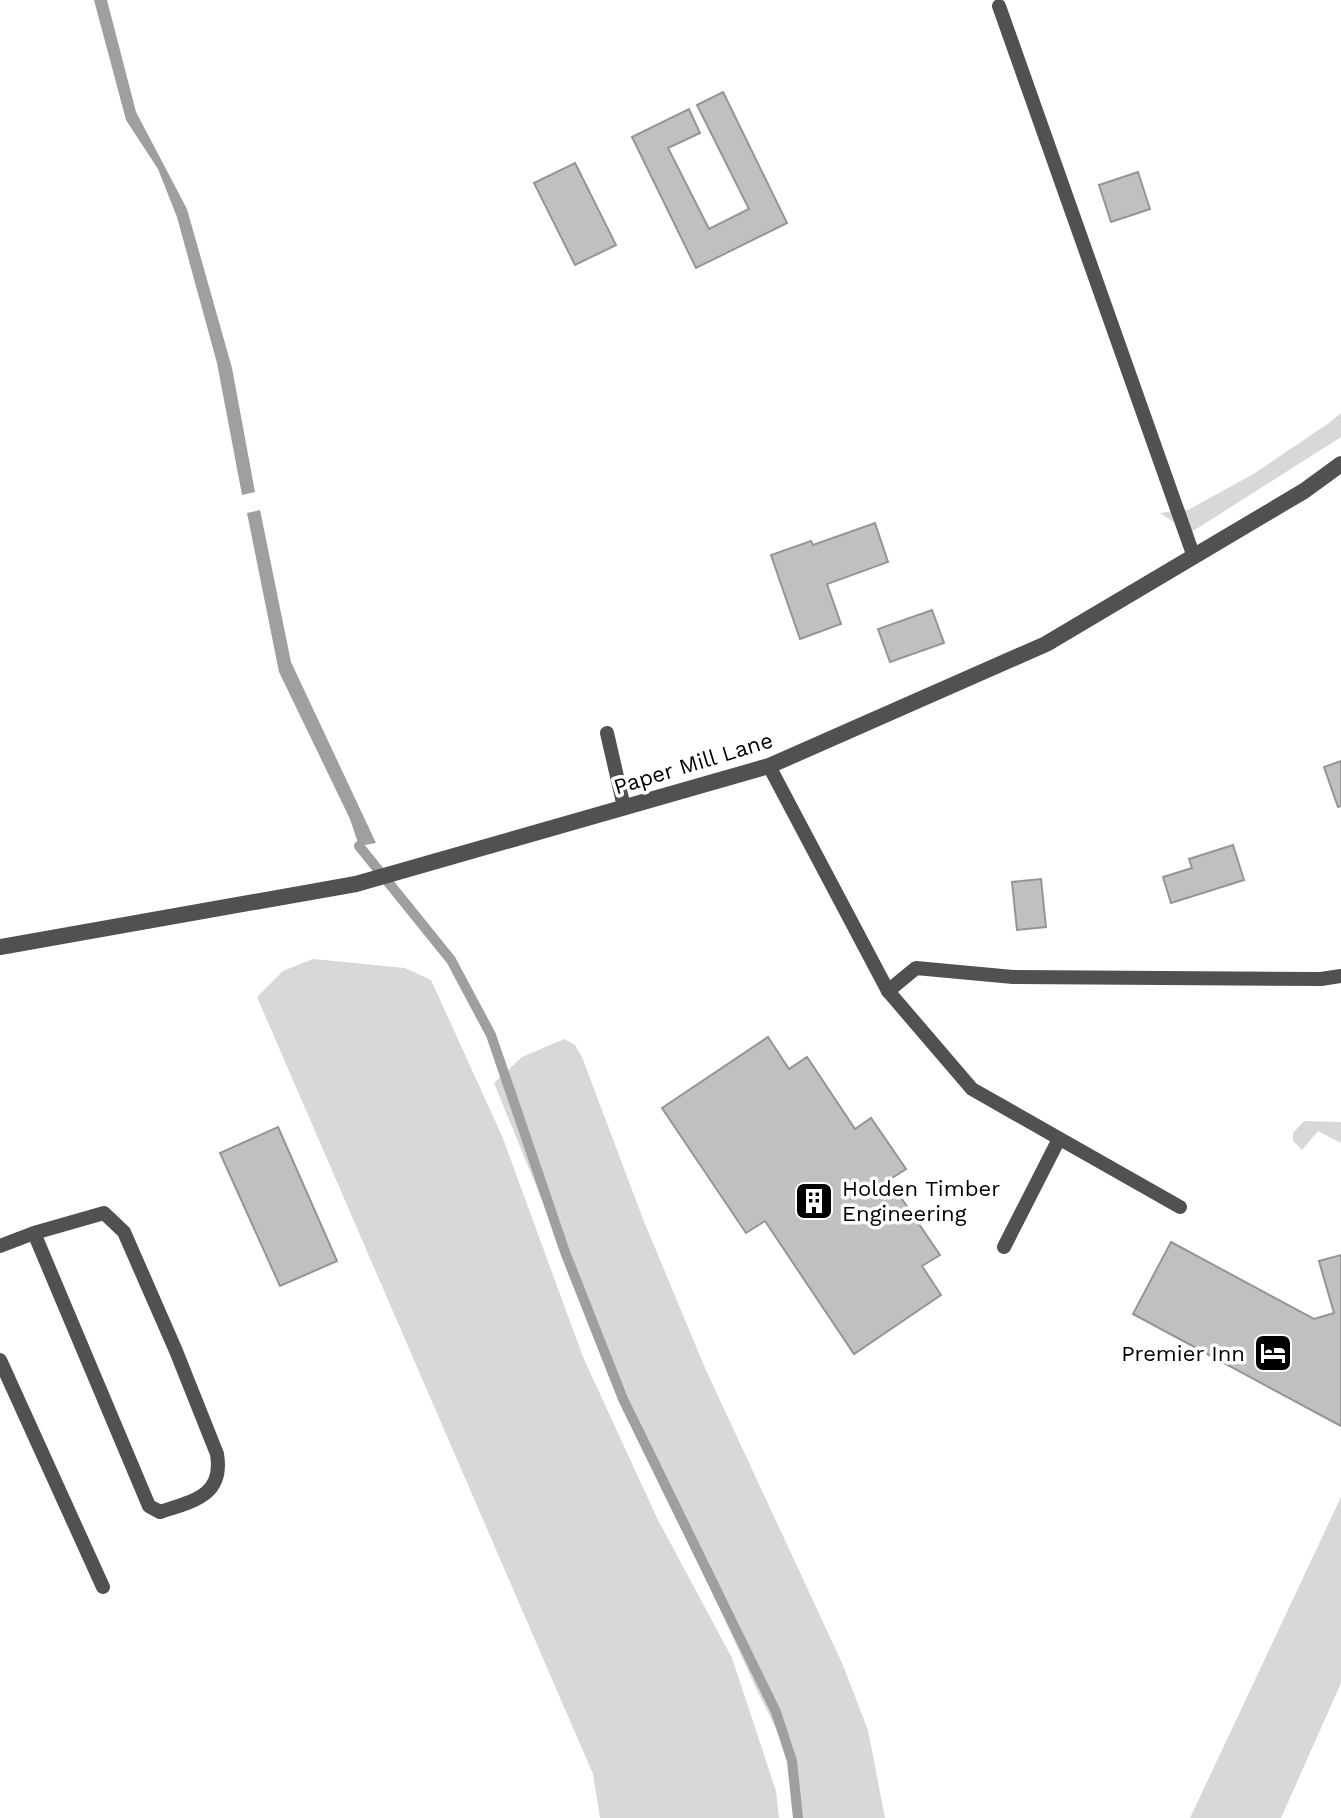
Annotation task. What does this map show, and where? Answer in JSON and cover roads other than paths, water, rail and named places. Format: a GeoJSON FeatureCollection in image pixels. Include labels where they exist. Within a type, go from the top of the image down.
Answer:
{"type":"FeatureCollection","features":[{"type":"Feature","properties":{"kind":"street","name":"Paper Mill Lane"},"geometry":{"type":"LineString","coordinates":[[0,947],[356,884],[769,766],[1046,644],[1304,491],[1341,464]]}},
{"type":"Feature","properties":{"kind":"lane"},"geometry":{"type":"LineString","coordinates":[[999,6],[1194,557]]}},
{"type":"Feature","properties":{"kind":"lane"},"geometry":{"type":"LineString","coordinates":[[607,733],[624,807]]}},
{"type":"Feature","properties":{"kind":"lane"},"geometry":{"type":"LineString","coordinates":[[769,766],[888,991],[972,1089],[1180,1207]]}},
{"type":"Feature","properties":{"kind":"lane"},"geometry":{"type":"LineString","coordinates":[[888,991],[916,968],[1013,977],[1321,979],[1341,976]]}},
{"type":"Feature","properties":{"kind":"lane"},"geometry":{"type":"LineString","coordinates":[[1004,1247],[1059,1139]]}},
{"type":"Feature","properties":{"kind":"lane"},"geometry":{"type":"LineString","coordinates":[[0,1246],[34,1233],[104,1213],[124,1232],[217,1454],[219,1468],[213,1487],[202,1496],[160,1512],[149,1506],[34,1233]]}},
{"type":"Feature","properties":{"kind":"lane"},"geometry":{"type":"LineString","coordinates":[[0,1360],[103,1587]]}},
{"type":"Feature","properties":{"kind":"waterway"},"geometry":{"type":"LineString","coordinates":[[359,846],[451,960],[491,1035],[565,1252],[623,1399],[776,1712],[792,1761],[798,1818]]}},
{"type":"Feature","properties":{"kind":"place","name":"Holden Timber Engineering"},"geometry":{"type":"Point","coordinates":[814,1201]}},
{"type":"Feature","properties":{"kind":"place","name":"Premier Inn"},"geometry":{"type":"Point","coordinates":[1273,1353]}}]}
